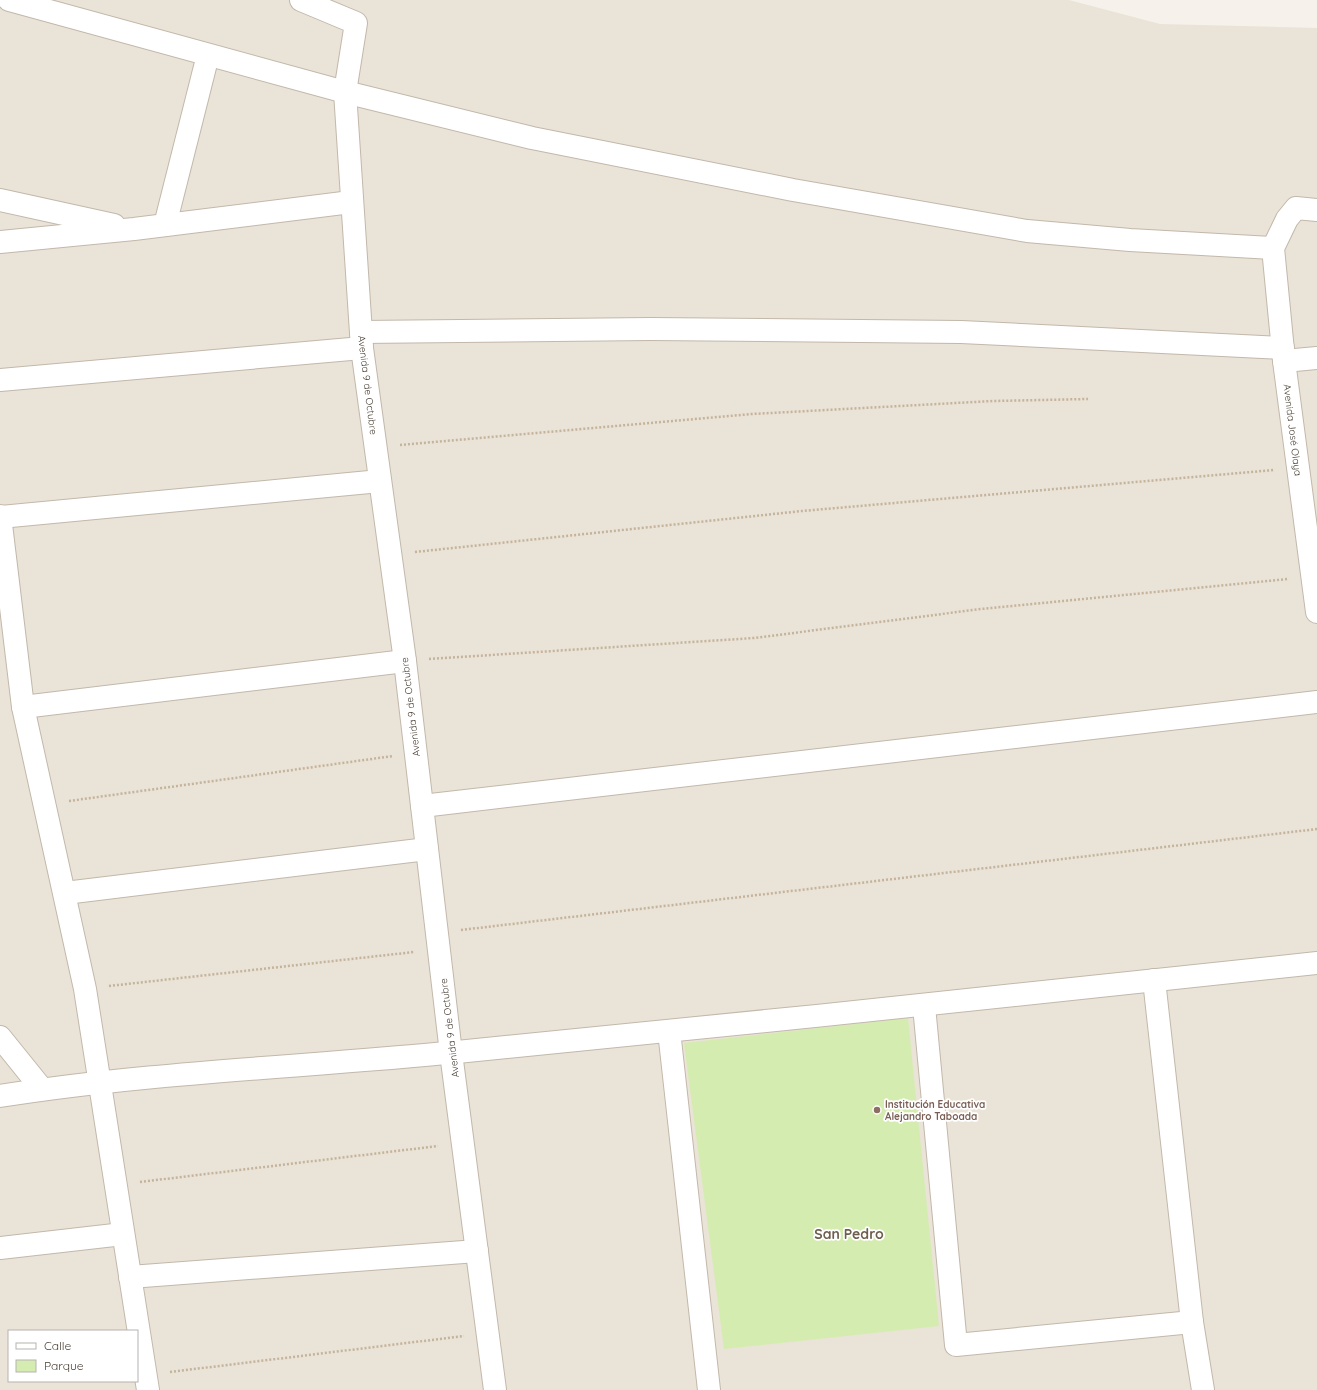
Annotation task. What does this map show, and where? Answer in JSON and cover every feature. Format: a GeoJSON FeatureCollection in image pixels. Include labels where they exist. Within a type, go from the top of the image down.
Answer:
{"type":"FeatureCollection","features":[{"type":"Feature","properties":{"kind":"street"},"geometry":{"type":"LineString","coordinates":[[9,0],[345,92],[532,138],[793,190],[1019,230],[1130,240],[1273,248],[1287,219],[1296,208],[1317,210]]}},
{"type":"Feature","properties":{"kind":"street","name":"Avenida 9 de Octubre"},"geometry":{"type":"LineString","coordinates":[[301,0],[356,23],[345,92],[351,202],[362,340],[391,554],[451,1052],[495,1390]]}},
{"type":"Feature","properties":{"kind":"street"},"geometry":{"type":"LineString","coordinates":[[165,225],[208,55]]}},
{"type":"Feature","properties":{"kind":"street"},"geometry":{"type":"LineString","coordinates":[[0,200],[134,229]]}},
{"type":"Feature","properties":{"kind":"street"},"geometry":{"type":"LineString","coordinates":[[0,242],[134,229],[351,202]]}},
{"type":"Feature","properties":{"kind":"street","name":"Avenida José Olaya"},"geometry":{"type":"LineString","coordinates":[[1273,248],[1298,468],[1315,577],[1317,612]]}},
{"type":"Feature","properties":{"kind":"street"},"geometry":{"type":"LineString","coordinates":[[0,380],[362,340],[650,329],[961,332],[1317,358]]}},
{"type":"Feature","properties":{"kind":"street"},"geometry":{"type":"LineString","coordinates":[[147,1382],[85,989],[23,706],[0,517],[380,481]]}},
{"type":"Feature","properties":{"kind":"street"},"geometry":{"type":"LineString","coordinates":[[23,706],[404,661]]}},
{"type":"Feature","properties":{"kind":"street"},"geometry":{"type":"LineString","coordinates":[[422,806],[1317,702]]}},
{"type":"Feature","properties":{"kind":"street"},"geometry":{"type":"LineString","coordinates":[[64,893],[427,849]]}},
{"type":"Feature","properties":{"kind":"street"},"geometry":{"type":"LineString","coordinates":[[0,1096],[99,1082],[451,1052],[669,1031],[924,1006],[1317,963]]}},
{"type":"Feature","properties":{"kind":"street"},"geometry":{"type":"LineString","coordinates":[[1154,980],[1192,1322],[1203,1390]]}},
{"type":"Feature","properties":{"kind":"street"},"geometry":{"type":"LineString","coordinates":[[924,1006],[956,1345],[1192,1322]]}},
{"type":"Feature","properties":{"kind":"street"},"geometry":{"type":"LineString","coordinates":[[669,1031],[709,1390]]}},
{"type":"Feature","properties":{"kind":"street"},"geometry":{"type":"LineString","coordinates":[[0,1037],[42,1089]]}},
{"type":"Feature","properties":{"kind":"street"},"geometry":{"type":"LineString","coordinates":[[0,1248],[123,1234]]}},
{"type":"Feature","properties":{"kind":"street"},"geometry":{"type":"LineString","coordinates":[[130,1278],[477,1252]]}},
{"type":"Feature","properties":{"kind":"path"},"geometry":{"type":"LineString","coordinates":[[376,447],[752,414],[986,402],[1088,399]]}},
{"type":"Feature","properties":{"kind":"path"},"geometry":{"type":"LineString","coordinates":[[391,554],[802,511],[1298,468]]}},
{"type":"Feature","properties":{"kind":"path"},"geometry":{"type":"LineString","coordinates":[[404,661],[754,638],[981,609],[1315,577]]}},
{"type":"Feature","properties":{"kind":"path"},"geometry":{"type":"LineString","coordinates":[[45,804],[416,753]]}},
{"type":"Feature","properties":{"kind":"path"},"geometry":{"type":"LineString","coordinates":[[85,989],[438,941],[1317,829]]}},
{"type":"Feature","properties":{"kind":"path"},"geometry":{"type":"LineString","coordinates":[[115,1185],[463,1143]]}},
{"type":"Feature","properties":{"kind":"path"},"geometry":{"type":"LineString","coordinates":[[147,1382],[488,1333]]}},
{"type":"Feature","properties":{"kind":"shaded area"},"geometry":{"type":"Polygon","coordinates":[[[0,0],[1069,0],[1160,24],[1317,28],[1317,1390],[0,1390],[0,0]]]}},
{"type":"Feature","properties":{"kind":"green space"},"geometry":{"type":"Polygon","coordinates":[[[908,1018],[939,1326],[724,1349],[684,1043],[908,1018]]]}},
{"type":"Feature","properties":{"kind":"place","name":"Institución Educativa Alejandro Taboada"},"geometry":{"type":"Point","coordinates":[877,1110]}},
{"type":"Feature","properties":{"kind":"district","name":"San Pedro"},"geometry":{"type":"Point","coordinates":[849,1234]}}]}
